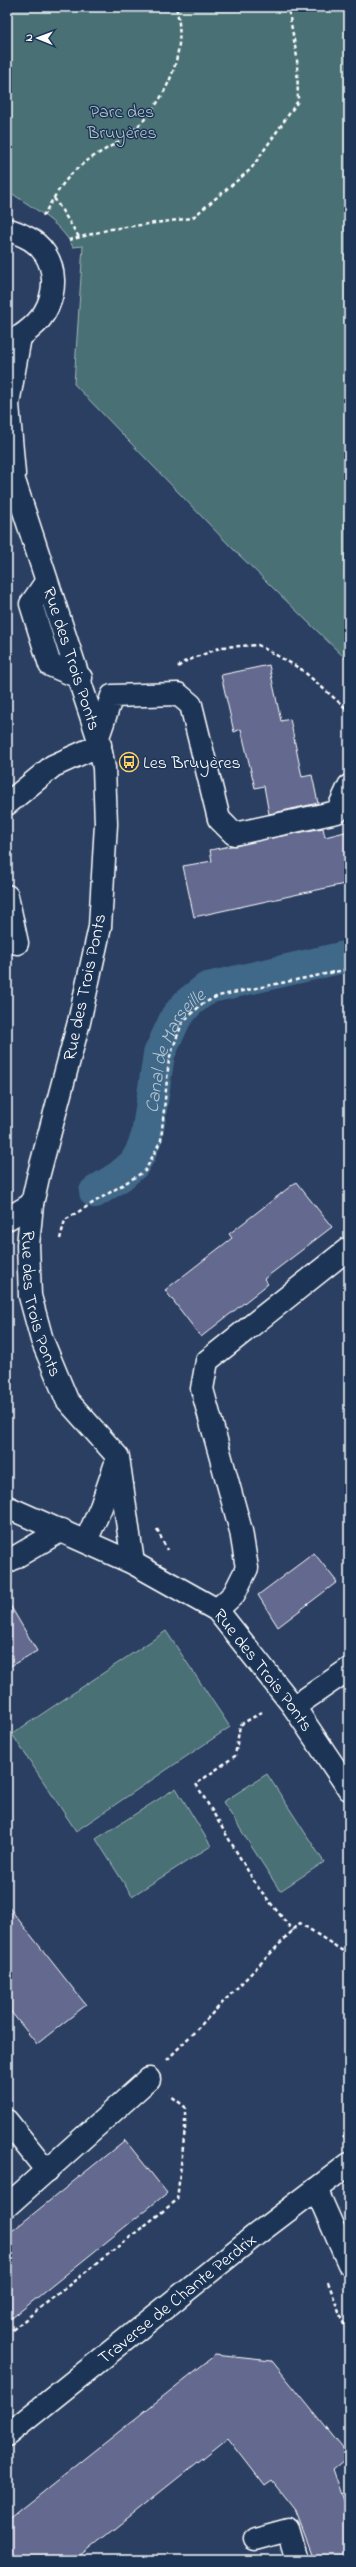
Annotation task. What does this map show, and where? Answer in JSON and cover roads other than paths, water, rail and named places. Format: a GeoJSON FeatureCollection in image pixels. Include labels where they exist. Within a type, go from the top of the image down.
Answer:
{"type":"FeatureCollection","features":[{"type":"Feature","properties":{"kind":"street","name":"Rue des Trois Ponts"},"geometry":{"type":"LineString","coordinates":[[7,230],[37,246],[50,264],[54,285],[49,309],[36,324],[14,338],[8,404],[10,468],[46,582],[80,678],[99,741],[106,824],[100,927],[79,1022],[32,1204],[28,1244],[30,1296],[42,1340],[67,1400],[118,1457]]}},
{"type":"Feature","properties":{"kind":"street"},"geometry":{"type":"LineString","coordinates":[[7,804],[53,766],[99,741],[112,696],[178,694],[191,705],[219,819],[234,834],[337,812],[349,786]]}},
{"type":"Feature","properties":{"kind":"street"},"geometry":{"type":"LineString","coordinates":[[7,896],[17,943]]}},
{"type":"Feature","properties":{"kind":"street"},"geometry":{"type":"LineString","coordinates":[[7,1219],[32,1204]]}},
{"type":"Feature","properties":{"kind":"street"},"geometry":{"type":"LineString","coordinates":[[217,1610],[234,1594],[247,1568],[241,1530],[202,1389],[207,1361],[349,1248]]}},
{"type":"Feature","properties":{"kind":"street"},"geometry":{"type":"LineString","coordinates":[[86,1541],[101,1507],[118,1457]]}},
{"type":"Feature","properties":{"kind":"street"},"geometry":{"type":"LineString","coordinates":[[118,1457],[133,1563]]}},
{"type":"Feature","properties":{"kind":"street","name":"Rue des Trois Ponts"},"geometry":{"type":"LineString","coordinates":[[7,1507],[62,1530],[133,1563],[217,1610],[294,1707],[349,1789]]}},
{"type":"Feature","properties":{"kind":"street"},"geometry":{"type":"LineString","coordinates":[[7,1562],[62,1530]]}},
{"type":"Feature","properties":{"kind":"street"},"geometry":{"type":"LineString","coordinates":[[294,1707],[349,1669]]}},
{"type":"Feature","properties":{"kind":"street"},"geometry":{"type":"LineString","coordinates":[[7,2206],[149,2079]]}},
{"type":"Feature","properties":{"kind":"street"},"geometry":{"type":"LineString","coordinates":[[7,2121],[47,2171]]}},
{"type":"Feature","properties":{"kind":"street","name":"Traverse de Chante Perdrix"},"geometry":{"type":"LineString","coordinates":[[7,2435],[349,2164]]}},
{"type":"Feature","properties":{"kind":"street"},"geometry":{"type":"LineString","coordinates":[[316,2189],[349,2264]]}},
{"type":"Feature","properties":{"kind":"street"},"geometry":{"type":"LineString","coordinates":[[255,2539],[288,2530],[297,2560]]}},
{"type":"Feature","properties":{"kind":"waterway","name":"Canal de Marseille"},"geometry":{"type":"LineString","coordinates":[[95,1192],[120,1176],[134,1164],[140,1154],[147,1136],[159,1054],[176,1017],[188,1003],[207,988],[349,956]]}},
{"type":"Feature","properties":{"kind":"place","name":"Les Bruyères"},"geometry":{"type":"Point","coordinates":[129,762]}},
{"type":"Feature","properties":{"kind":"park label","name":"Parc des Bruyères"},"geometry":{"type":"Point","coordinates":[122,121]}}]}
